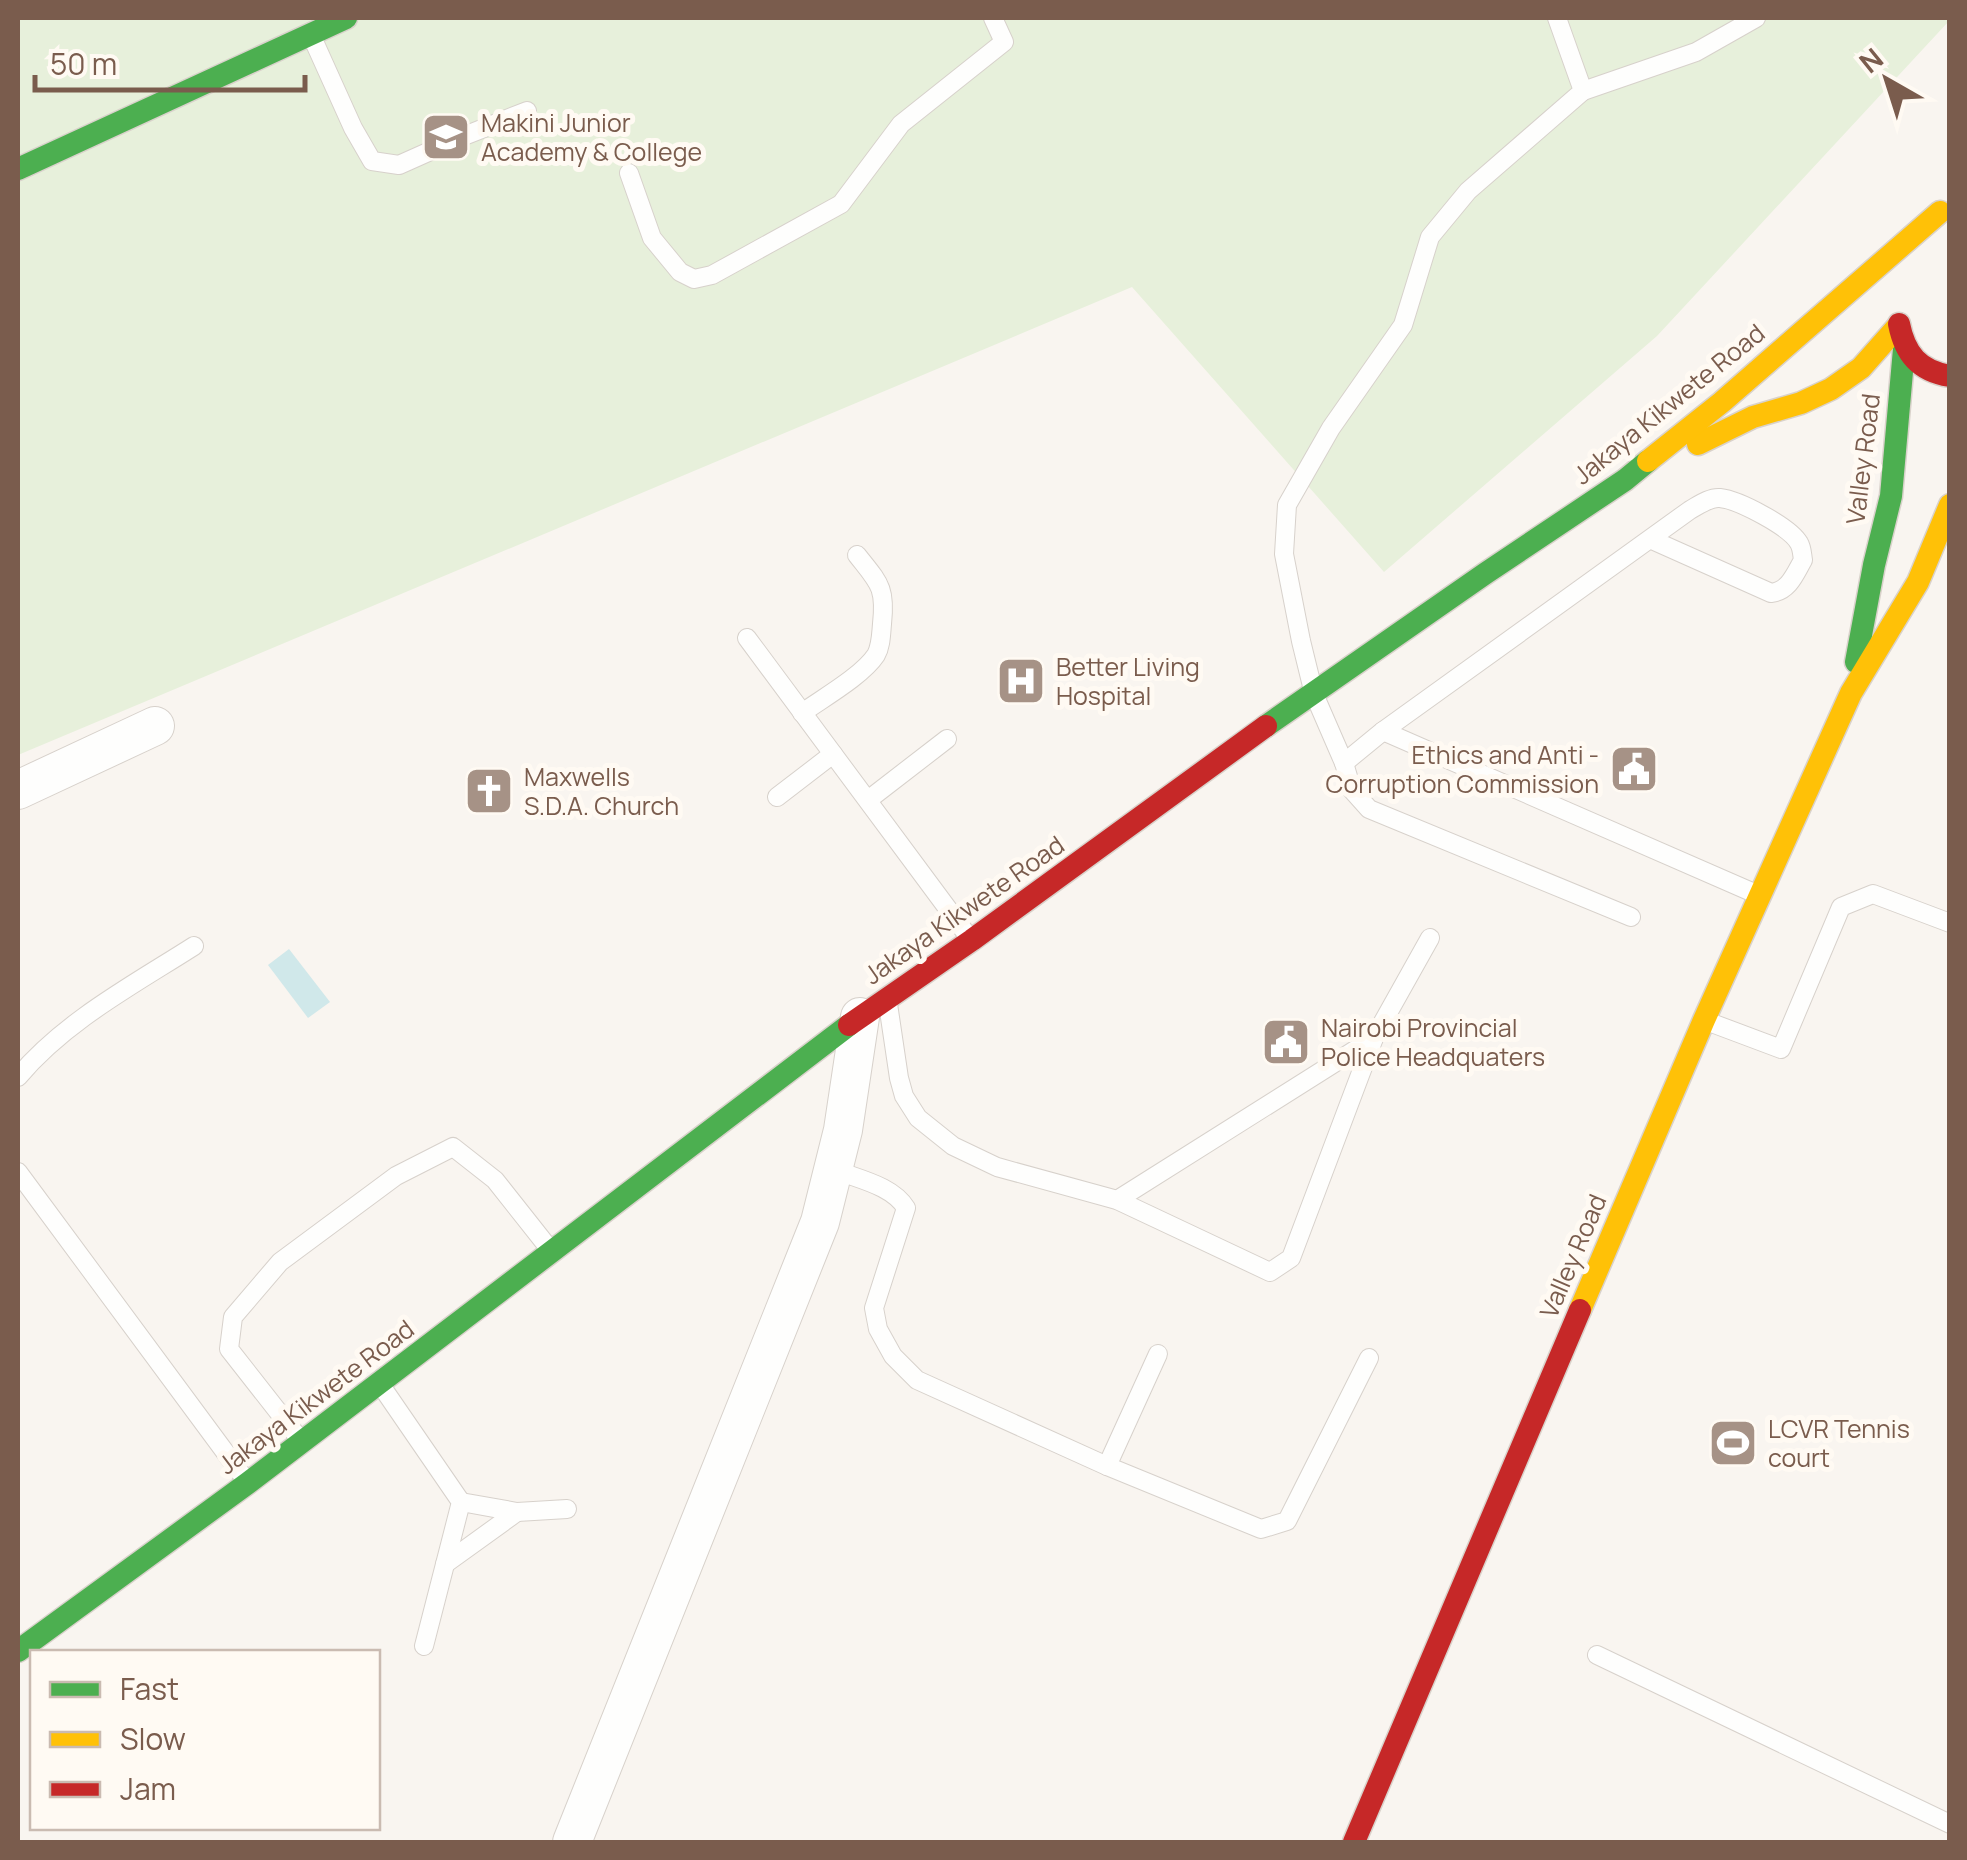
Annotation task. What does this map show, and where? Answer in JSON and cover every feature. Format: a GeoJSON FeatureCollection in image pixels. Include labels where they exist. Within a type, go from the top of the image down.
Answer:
{"type":"FeatureCollection","features":[{"type":"Feature","properties":{"kind":"street"},"geometry":{"type":"LineString","coordinates":[[18,169],[308,26],[346,18]]}},
{"type":"Feature","properties":{"kind":"street"},"geometry":{"type":"LineString","coordinates":[[1913,268],[1945,205]]}},
{"type":"Feature","properties":{"kind":"street","name":"Jakaya Kikwete Road"},"geometry":{"type":"LineString","coordinates":[[18,1651],[248,1483],[874,1008],[1486,573],[1625,480],[1722,402],[1945,205]]}},
{"type":"Feature","properties":{"kind":"street","name":"Valley Road"},"geometry":{"type":"LineString","coordinates":[[1625,480],[1753,418],[1831,389],[1861,368],[1900,314],[1904,349],[1891,496],[1850,694]]}},
{"type":"Feature","properties":{"kind":"street"},"geometry":{"type":"LineString","coordinates":[[1904,349],[1918,366],[1935,375],[1950,376]]}},
{"type":"Feature","properties":{"kind":"street","name":"Valley Road"},"geometry":{"type":"LineString","coordinates":[[1354,1842],[1704,1020],[1850,694],[1918,582],[1950,505]]}},
{"type":"Feature","properties":{"kind":"street"},"geometry":{"type":"LineString","coordinates":[[18,790],[155,726]]}},
{"type":"Feature","properties":{"kind":"street"},"geometry":{"type":"LineString","coordinates":[[572,1842],[820,1222],[874,1008]]}},
{"type":"Feature","properties":{"kind":"lane"},"geometry":{"type":"LineString","coordinates":[[629,173],[652,238],[680,272],[694,278],[712,275],[841,204],[901,124],[1004,42],[993,18]]}},
{"type":"Feature","properties":{"kind":"lane"},"geometry":{"type":"LineString","coordinates":[[1557,18],[1583,91]]}},
{"type":"Feature","properties":{"kind":"lane"},"geometry":{"type":"LineString","coordinates":[[1631,917],[1369,810],[1352,790],[1314,694],[1284,554],[1287,505],[1331,428],[1403,324],[1430,237],[1468,191],[1583,91],[1696,52],[1756,18]]}},
{"type":"Feature","properties":{"kind":"lane"},"geometry":{"type":"LineString","coordinates":[[308,26],[353,128],[372,161],[399,166],[527,112]]}},
{"type":"Feature","properties":{"kind":"lane"},"geometry":{"type":"LineString","coordinates":[[1344,763],[1383,731],[1690,510],[1718,498],[1746,507],[1784,528],[1799,543],[1803,560],[1792,581],[1780,592],[1771,593],[1650,539]]}},
{"type":"Feature","properties":{"kind":"lane"},"geometry":{"type":"LineString","coordinates":[[802,713],[860,671],[880,646],[882,588],[857,555]]}},
{"type":"Feature","properties":{"kind":"lane"},"geometry":{"type":"LineString","coordinates":[[747,638],[972,940]]}},
{"type":"Feature","properties":{"kind":"lane"},"geometry":{"type":"LineString","coordinates":[[1383,731],[1760,895]]}},
{"type":"Feature","properties":{"kind":"lane"},"geometry":{"type":"LineString","coordinates":[[868,800],[947,739]]}},
{"type":"Feature","properties":{"kind":"lane"},"geometry":{"type":"LineString","coordinates":[[777,797],[832,754]]}},
{"type":"Feature","properties":{"kind":"lane"},"geometry":{"type":"LineString","coordinates":[[1704,1020],[1780,1050],[1842,907],[1874,894],[1950,922]]}},
{"type":"Feature","properties":{"kind":"lane"},"geometry":{"type":"LineString","coordinates":[[874,1008],[904,1096],[918,1118],[953,1146],[997,1167],[1117,1200],[1270,1272],[1290,1258],[1374,1038],[1430,938]]}},
{"type":"Feature","properties":{"kind":"lane"},"geometry":{"type":"LineString","coordinates":[[18,1076],[72,1025],[194,946]]}},
{"type":"Feature","properties":{"kind":"lane"},"geometry":{"type":"LineString","coordinates":[[1117,1200],[1374,1038]]}},
{"type":"Feature","properties":{"kind":"lane"},"geometry":{"type":"LineString","coordinates":[[302,1442],[229,1349],[233,1317],[280,1262],[396,1176],[453,1147],[495,1180],[552,1252]]}},
{"type":"Feature","properties":{"kind":"lane"},"geometry":{"type":"LineString","coordinates":[[833,1169],[892,1193],[906,1208],[874,1308],[878,1329],[893,1356],[917,1380],[1108,1466],[1261,1528],[1287,1521],[1369,1358]]}},
{"type":"Feature","properties":{"kind":"lane"},"geometry":{"type":"LineString","coordinates":[[18,1172],[248,1483]]}},
{"type":"Feature","properties":{"kind":"lane"},"geometry":{"type":"LineString","coordinates":[[1108,1466],[1158,1354]]}},
{"type":"Feature","properties":{"kind":"lane"},"geometry":{"type":"LineString","coordinates":[[379,1383],[461,1502],[516,1512],[568,1509]]}},
{"type":"Feature","properties":{"kind":"lane"},"geometry":{"type":"LineString","coordinates":[[424,1646],[461,1502]]}},
{"type":"Feature","properties":{"kind":"lane"},"geometry":{"type":"LineString","coordinates":[[445,1564],[516,1512]]}},
{"type":"Feature","properties":{"kind":"lane"},"geometry":{"type":"LineString","coordinates":[[1596,1655],[1949,1823]]}},
{"type":"Feature","properties":{"kind":"green space"},"geometry":{"type":"Polygon","coordinates":[[[18,18],[1949,21],[1657,336],[1384,572],[1132,287],[18,755],[18,18]]]}},
{"type":"Feature","properties":{"kind":"water"},"geometry":{"type":"Polygon","coordinates":[[[289,949],[330,1002],[308,1018],[268,965],[289,949]]]}},
{"type":"Feature","properties":{"kind":"traffic: fast"},"geometry":{"type":"LineString","coordinates":[[18,169],[346,18]]}},
{"type":"Feature","properties":{"kind":"traffic: fast"},"geometry":{"type":"LineString","coordinates":[[1856,662],[1891,496],[1904,349]]}},
{"type":"Feature","properties":{"kind":"traffic: fast"},"geometry":{"type":"LineString","coordinates":[[1266,726],[1648,461]]}},
{"type":"Feature","properties":{"kind":"traffic: fast"},"geometry":{"type":"LineString","coordinates":[[18,1651],[248,1483],[849,1025]]}},
{"type":"Feature","properties":{"kind":"traffic: slow"},"geometry":{"type":"LineString","coordinates":[[1648,461],[1722,402],[1940,212]]}},
{"type":"Feature","properties":{"kind":"traffic: slow"},"geometry":{"type":"LineString","coordinates":[[1698,444],[1753,417],[1801,403],[1831,389],[1861,368],[1899,325]]}},
{"type":"Feature","properties":{"kind":"traffic: slow"},"geometry":{"type":"LineString","coordinates":[[1580,1310],[1704,1020],[1851,693],[1918,582],[1950,505]]}},
{"type":"Feature","properties":{"kind":"traffic: jam"},"geometry":{"type":"LineString","coordinates":[[1899,324],[1915,359],[1930,370],[1950,376]]}},
{"type":"Feature","properties":{"kind":"traffic: jam"},"geometry":{"type":"LineString","coordinates":[[849,1025],[1266,726]]}},
{"type":"Feature","properties":{"kind":"traffic: jam"},"geometry":{"type":"LineString","coordinates":[[1354,1842],[1580,1310]]}},
{"type":"Feature","properties":{"kind":"place","name":"Makini Junior Academy & College"},"geometry":{"type":"Point","coordinates":[446,137]}},
{"type":"Feature","properties":{"kind":"place","name":"Better Living Hospital"},"geometry":{"type":"Point","coordinates":[1021,681]}},
{"type":"Feature","properties":{"kind":"place","name":"Ethics and Anti - Corruption Commission"},"geometry":{"type":"Point","coordinates":[1634,769]}},
{"type":"Feature","properties":{"kind":"place","name":"Maxwells S.D.A. Church"},"geometry":{"type":"Point","coordinates":[489,791]}},
{"type":"Feature","properties":{"kind":"place","name":"Nairobi Provincial Police Headquaters"},"geometry":{"type":"Point","coordinates":[1286,1042]}},
{"type":"Feature","properties":{"kind":"place","name":"LCVR Tennis court"},"geometry":{"type":"Point","coordinates":[1733,1443]}}]}
